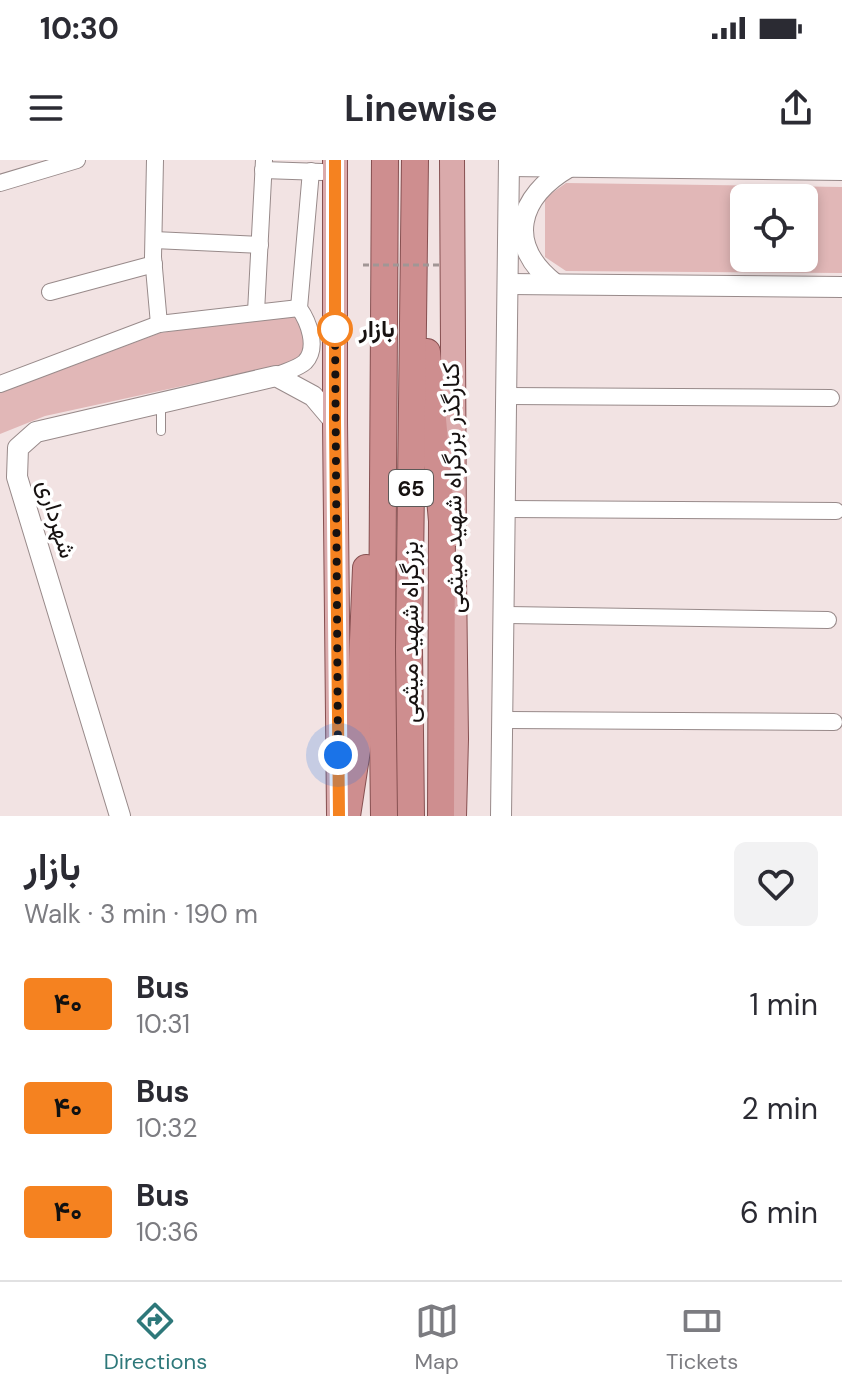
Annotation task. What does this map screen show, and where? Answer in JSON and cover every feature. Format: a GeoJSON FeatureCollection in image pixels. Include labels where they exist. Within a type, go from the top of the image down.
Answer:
{"type":"FeatureCollection","features":[{"type":"Feature","properties":{"kind":"highway"},"geometry":{"type":"LineString","coordinates":[[347,816],[359,737],[376,244],[385,171]]}},
{"type":"Feature","properties":{"kind":"highway","name":"بزرگراه شهید میثمی"},"geometry":{"type":"LineString","coordinates":[[384,816],[385,171]]}},
{"type":"Feature","properties":{"kind":"highway"},"geometry":{"type":"LineString","coordinates":[[414,171],[442,521],[441,816]]}},
{"type":"Feature","properties":{"kind":"highway","name":"بزرگراه شهید میثمی"},"geometry":{"type":"LineString","coordinates":[[411,816],[409,649],[414,171]]}},
{"type":"Feature","properties":{"kind":"main road","name":"کنارگذر بزرگراه شهید میثمی"},"geometry":{"type":"LineString","coordinates":[[452,160],[454,816]]}},
{"type":"Feature","properties":{"kind":"main road"},"geometry":{"type":"LineString","coordinates":[[327,168],[335,422],[339,816]]}},
{"type":"Feature","properties":{"kind":"street"},"geometry":{"type":"LineString","coordinates":[[0,183],[53,163],[77,160]]}},
{"type":"Feature","properties":{"kind":"street"},"geometry":{"type":"LineString","coordinates":[[155,160],[154,264],[159,324]]}},
{"type":"Feature","properties":{"kind":"street"},"geometry":{"type":"LineString","coordinates":[[501,816],[509,163],[569,167],[842,170]]}},
{"type":"Feature","properties":{"kind":"street"},"geometry":{"type":"LineString","coordinates":[[256,312],[264,165],[327,168],[299,308],[307,320],[312,348],[305,362],[276,376]]}},
{"type":"Feature","properties":{"kind":"street"},"geometry":{"type":"LineString","coordinates":[[555,284],[536,270],[527,254],[525,211],[536,191],[551,177],[569,167]]}},
{"type":"Feature","properties":{"kind":"street"},"geometry":{"type":"LineString","coordinates":[[154,240],[260,245]]}},
{"type":"Feature","properties":{"kind":"street"},"geometry":{"type":"LineString","coordinates":[[50,292],[154,264]]}},
{"type":"Feature","properties":{"kind":"street"},"geometry":{"type":"LineString","coordinates":[[508,284],[842,287]]}},
{"type":"Feature","properties":{"kind":"street"},"geometry":{"type":"LineString","coordinates":[[0,384],[159,324],[299,308]]}},
{"type":"Feature","properties":{"kind":"street"},"geometry":{"type":"LineString","coordinates":[[276,376],[313,396],[335,422]]}},
{"type":"Feature","properties":{"kind":"street","name":"شهرداری"},"geometry":{"type":"LineString","coordinates":[[120,816],[17,477],[18,448],[36,432],[276,376]]}},
{"type":"Feature","properties":{"kind":"street"},"geometry":{"type":"LineString","coordinates":[[506,396],[831,398]]}},
{"type":"Feature","properties":{"kind":"street"},"geometry":{"type":"LineString","coordinates":[[505,509],[836,511]]}},
{"type":"Feature","properties":{"kind":"street"},"geometry":{"type":"LineString","coordinates":[[504,615],[828,620]]}},
{"type":"Feature","properties":{"kind":"street"},"geometry":{"type":"LineString","coordinates":[[502,720],[834,722]]}},
{"type":"Feature","properties":{"kind":"lane"},"geometry":{"type":"LineString","coordinates":[[161,403],[161,431]]}},
{"type":"Feature","properties":{"kind":"path"},"geometry":{"type":"LineString","coordinates":[[363,265],[441,265]]}},
{"type":"Feature","properties":{"kind":"shaded area"},"geometry":{"type":"Polygon","coordinates":[[[566,183],[730,185],[730,272],[818,272],[818,187],[842,187],[842,273],[566,271],[545,257],[545,198],[566,183]]]}},
{"type":"Feature","properties":{"kind":"shaded area"},"geometry":{"type":"Polygon","coordinates":[[[293,314],[304,322],[309,346],[302,360],[45,416],[0,434],[0,393],[160,333],[293,314]]]}},
{"type":"Feature","properties":{"kind":"bus line","name":"۴۰"},"geometry":{"type":"LineString","coordinates":[[335,160],[339,816]]}},
{"type":"Feature","properties":{"kind":"place","name":"بازار"},"geometry":{"type":"Point","coordinates":[335,329]}},
{"type":"Feature","properties":{"kind":"route"},"geometry":{"type":"LineString","coordinates":[[335,329],[335,323],[338,755]]}}]}
